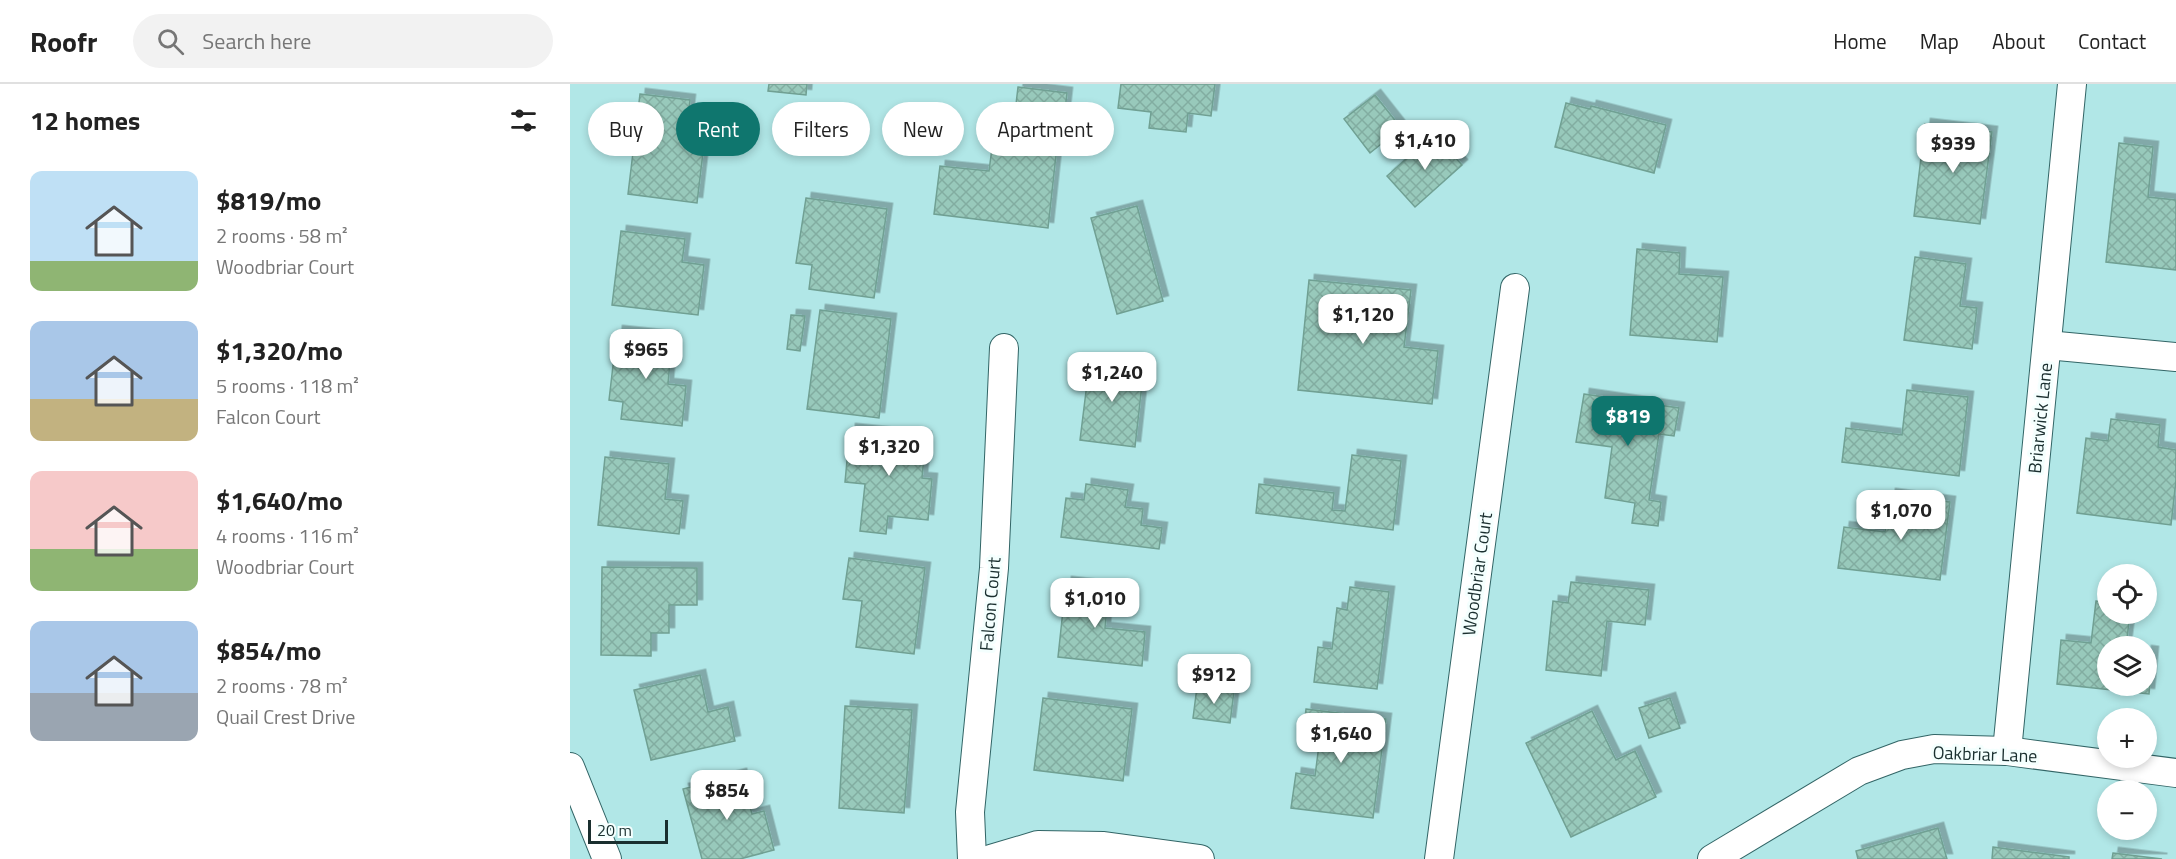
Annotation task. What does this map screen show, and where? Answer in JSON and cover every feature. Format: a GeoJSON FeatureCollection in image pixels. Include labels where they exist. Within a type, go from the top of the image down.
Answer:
{"type":"FeatureCollection","features":[{"type":"Feature","properties":{"kind":"street","name":"Briarwick Lane"},"geometry":{"type":"LineString","coordinates":[[2007,751],[2072,84]]}},
{"type":"Feature","properties":{"kind":"street","name":"Woodbriar Court"},"geometry":{"type":"LineString","coordinates":[[1439,859],[1515,288]]}},
{"type":"Feature","properties":{"kind":"street"},"geometry":{"type":"LineString","coordinates":[[2047,345],[2176,357]]}},
{"type":"Feature","properties":{"kind":"street","name":"Falcon Court"},"geometry":{"type":"LineString","coordinates":[[972,859],[970,812],[994,568],[1004,348]]}},
{"type":"Feature","properties":{"kind":"street","name":"Oakbriar Lane"},"geometry":{"type":"LineString","coordinates":[[1712,859],[1859,771],[1902,755],[1934,749],[2007,751],[2176,772]]}},
{"type":"Feature","properties":{"kind":"street"},"geometry":{"type":"LineString","coordinates":[[570,766],[607,859]]}},
{"type":"Feature","properties":{"kind":"street"},"geometry":{"type":"LineString","coordinates":[[991,859],[1038,845],[1104,846],[1200,859]]}},
{"type":"Feature","properties":{"kind":"building"},"geometry":{"type":"Polygon","coordinates":[[[769,84],[807,84],[806,95],[768,91],[769,84]]]}},
{"type":"Feature","properties":{"kind":"building"},"geometry":{"type":"Polygon","coordinates":[[[1121,84],[1215,84],[1211,116],[1188,113],[1186,132],[1149,128],[1151,112],[1118,108],[1121,84]]]}},
{"type":"Feature","properties":{"kind":"building"},"geometry":{"type":"Polygon","coordinates":[[[1018,87],[1067,93],[1066,102],[1016,102],[1018,87]]]}},
{"type":"Feature","properties":{"kind":"building"},"geometry":{"type":"Polygon","coordinates":[[[640,94],[690,100],[690,102],[676,102],[676,156],[703,156],[697,203],[628,194],[633,156],[664,156],[664,102],[639,102],[640,94]]]}},
{"type":"Feature","properties":{"kind":"building"},"geometry":{"type":"Polygon","coordinates":[[[1375,95],[1401,128],[1370,153],[1344,119],[1375,95]]]}},
{"type":"Feature","properties":{"kind":"building"},"geometry":{"type":"Polygon","coordinates":[[[1566,103],[1590,109],[1591,106],[1666,125],[1654,173],[1555,147],[1566,103]]]}},
{"type":"Feature","properties":{"kind":"building"},"geometry":{"type":"Polygon","coordinates":[[[1925,124],[1992,132],[1980,224],[1914,216],[1925,124]]]}},
{"type":"Feature","properties":{"kind":"building"},"geometry":{"type":"Polygon","coordinates":[[[1434,134],[1462,165],[1415,207],[1387,176],[1434,134]]]}},
{"type":"Feature","properties":{"kind":"building"},"geometry":{"type":"Polygon","coordinates":[[[2119,143],[2153,147],[2148,197],[2176,200],[2176,270],[2106,262],[2119,143]]]}},
{"type":"Feature","properties":{"kind":"building"},"geometry":{"type":"Polygon","coordinates":[[[991,156],[1056,156],[1048,228],[934,214],[940,166],[989,171],[991,156]]]}},
{"type":"Feature","properties":{"kind":"building"},"geometry":{"type":"Polygon","coordinates":[[[806,198],[887,209],[874,298],[809,289],[812,265],[796,263],[806,198]]]}},
{"type":"Feature","properties":{"kind":"building"},"geometry":{"type":"Polygon","coordinates":[[[1137,206],[1163,301],[1117,314],[1091,218],[1137,206]]]}},
{"type":"Feature","properties":{"kind":"building"},"geometry":{"type":"Polygon","coordinates":[[[621,231],[685,239],[682,262],[704,265],[698,315],[612,305],[621,231]]]}},
{"type":"Feature","properties":{"kind":"building"},"geometry":{"type":"Polygon","coordinates":[[[1637,249],[1680,253],[1679,274],[1723,277],[1717,342],[1630,335],[1637,249]]]}},
{"type":"Feature","properties":{"kind":"building"},"geometry":{"type":"Polygon","coordinates":[[[1915,257],[1966,264],[1960,306],[1977,308],[1972,349],[1904,340],[1915,257]]]}},
{"type":"Feature","properties":{"kind":"building"},"geometry":{"type":"Polygon","coordinates":[[[1309,280],[1411,290],[1404,347],[1438,351],[1432,404],[1298,390],[1309,280]]]}},
{"type":"Feature","properties":{"kind":"building"},"geometry":{"type":"Polygon","coordinates":[[[820,310],[891,319],[879,418],[807,409],[820,310]]]}},
{"type":"Feature","properties":{"kind":"building"},"geometry":{"type":"Polygon","coordinates":[[[791,315],[805,316],[800,351],[787,349],[791,315]]]}},
{"type":"Feature","properties":{"kind":"building"},"geometry":{"type":"Polygon","coordinates":[[[617,331],[672,337],[668,384],[686,386],[682,426],[621,419],[623,402],[609,400],[617,331]]]}},
{"type":"Feature","properties":{"kind":"building"},"geometry":{"type":"Polygon","coordinates":[[[1090,359],[1144,366],[1135,447],[1080,440],[1090,359]]]}},
{"type":"Feature","properties":{"kind":"building"},"geometry":{"type":"Polygon","coordinates":[[[1907,390],[1968,397],[1959,476],[1842,462],[1846,428],[1902,435],[1907,390]]]}},
{"type":"Feature","properties":{"kind":"building"},"geometry":{"type":"Polygon","coordinates":[[[1584,394],[1679,408],[1674,436],[1659,434],[1649,500],[1661,502],[1658,526],[1632,523],[1635,503],[1605,498],[1612,447],[1576,442],[1584,394]]]}},
{"type":"Feature","properties":{"kind":"building"},"geometry":{"type":"Polygon","coordinates":[[[2111,419],[2160,425],[2158,447],[2176,450],[2176,480],[2171,525],[2077,513],[2086,438],[2108,441],[2111,419]]]}},
{"type":"Feature","properties":{"kind":"building"},"geometry":{"type":"Polygon","coordinates":[[[850,429],[926,437],[922,478],[932,479],[928,520],[888,516],[886,534],[860,531],[865,484],[845,482],[850,429]]]}},
{"type":"Feature","properties":{"kind":"building"},"geometry":{"type":"Polygon","coordinates":[[[1352,455],[1401,461],[1393,530],[1256,513],[1259,484],[1334,493],[1332,510],[1345,511],[1352,455]]]}},
{"type":"Feature","properties":{"kind":"building"},"geometry":{"type":"Polygon","coordinates":[[[605,457],[669,464],[665,499],[683,501],[679,534],[598,525],[605,457]]]}},
{"type":"Feature","properties":{"kind":"building"},"geometry":{"type":"Polygon","coordinates":[[[1086,484],[1128,490],[1125,507],[1143,509],[1141,525],[1162,528],[1159,549],[1061,537],[1066,498],[1084,500],[1086,484]]]}},
{"type":"Feature","properties":{"kind":"building"},"geometry":{"type":"Polygon","coordinates":[[[1890,494],[1950,502],[1940,580],[1838,568],[1844,527],[1885,532],[1890,494]]]}},
{"type":"Feature","properties":{"kind":"building"},"geometry":{"type":"Polygon","coordinates":[[[849,558],[925,568],[914,654],[856,647],[862,601],[843,599],[849,558]]]}},
{"type":"Feature","properties":{"kind":"building"},"geometry":{"type":"Polygon","coordinates":[[[602,567],[697,568],[697,605],[669,605],[669,633],[651,633],[651,656],[601,655],[602,567]]]}},
{"type":"Feature","properties":{"kind":"building"},"geometry":{"type":"Polygon","coordinates":[[[1066,582],[1109,587],[1105,628],[1145,632],[1142,666],[1058,657],[1066,582]]]}},
{"type":"Feature","properties":{"kind":"building"},"geometry":{"type":"Polygon","coordinates":[[[1571,582],[1649,590],[1645,625],[1607,621],[1601,676],[1546,670],[1553,601],[1568,603],[1571,582]]]}},
{"type":"Feature","properties":{"kind":"building"},"geometry":{"type":"Polygon","coordinates":[[[1350,587],[1389,592],[1377,689],[1314,682],[1318,647],[1332,649],[1337,608],[1347,610],[1350,587]]]}},
{"type":"Feature","properties":{"kind":"building"},"geometry":{"type":"Polygon","coordinates":[[[2097,601],[2097,624],[2129,624],[2127,636],[2097,636],[2097,688],[2057,684],[2061,640],[2091,643],[2097,601]]]}},
{"type":"Feature","properties":{"kind":"building"},"geometry":{"type":"Polygon","coordinates":[[[700,675],[708,712],[728,707],[735,741],[651,760],[634,690],[700,675]]]}},
{"type":"Feature","properties":{"kind":"building"},"geometry":{"type":"Polygon","coordinates":[[[1197,687],[1234,691],[1230,723],[1193,718],[1197,687]]]}},
{"type":"Feature","properties":{"kind":"building"},"geometry":{"type":"Polygon","coordinates":[[[1043,698],[1132,709],[1123,781],[1034,770],[1043,698]]]}},
{"type":"Feature","properties":{"kind":"building"},"geometry":{"type":"Polygon","coordinates":[[[1670,698],[1680,728],[1649,738],[1639,708],[1670,698]]]}},
{"type":"Feature","properties":{"kind":"building"},"geometry":{"type":"Polygon","coordinates":[[[845,706],[912,710],[904,813],[839,808],[845,706]]]}},
{"type":"Feature","properties":{"kind":"building"},"geometry":{"type":"Polygon","coordinates":[[[1306,709],[1386,719],[1373,818],[1291,808],[1296,773],[1315,776],[1319,745],[1302,743],[1306,709]]]}},
{"type":"Feature","properties":{"kind":"building"},"geometry":{"type":"Polygon","coordinates":[[[1592,711],[1616,760],[1635,751],[1656,797],[1571,837],[1526,743],[1592,711]]]}},
{"type":"Feature","properties":{"kind":"building"},"geometry":{"type":"Polygon","coordinates":[[[741,774],[752,814],[764,811],[774,850],[740,859],[702,859],[683,789],[741,774]]]}},
{"type":"Feature","properties":{"kind":"building"},"geometry":{"type":"Polygon","coordinates":[[[1938,828],[1947,859],[1858,859],[1856,851],[1938,828]]]}},
{"type":"Feature","properties":{"kind":"building"},"geometry":{"type":"Polygon","coordinates":[[[1993,847],[2069,857],[2069,859],[1992,859],[1993,847]]]}},
{"type":"Feature","properties":{"kind":"building"},"geometry":{"type":"Polygon","coordinates":[[[2113,853],[2162,859],[2112,859],[2113,853]]]}}]}
